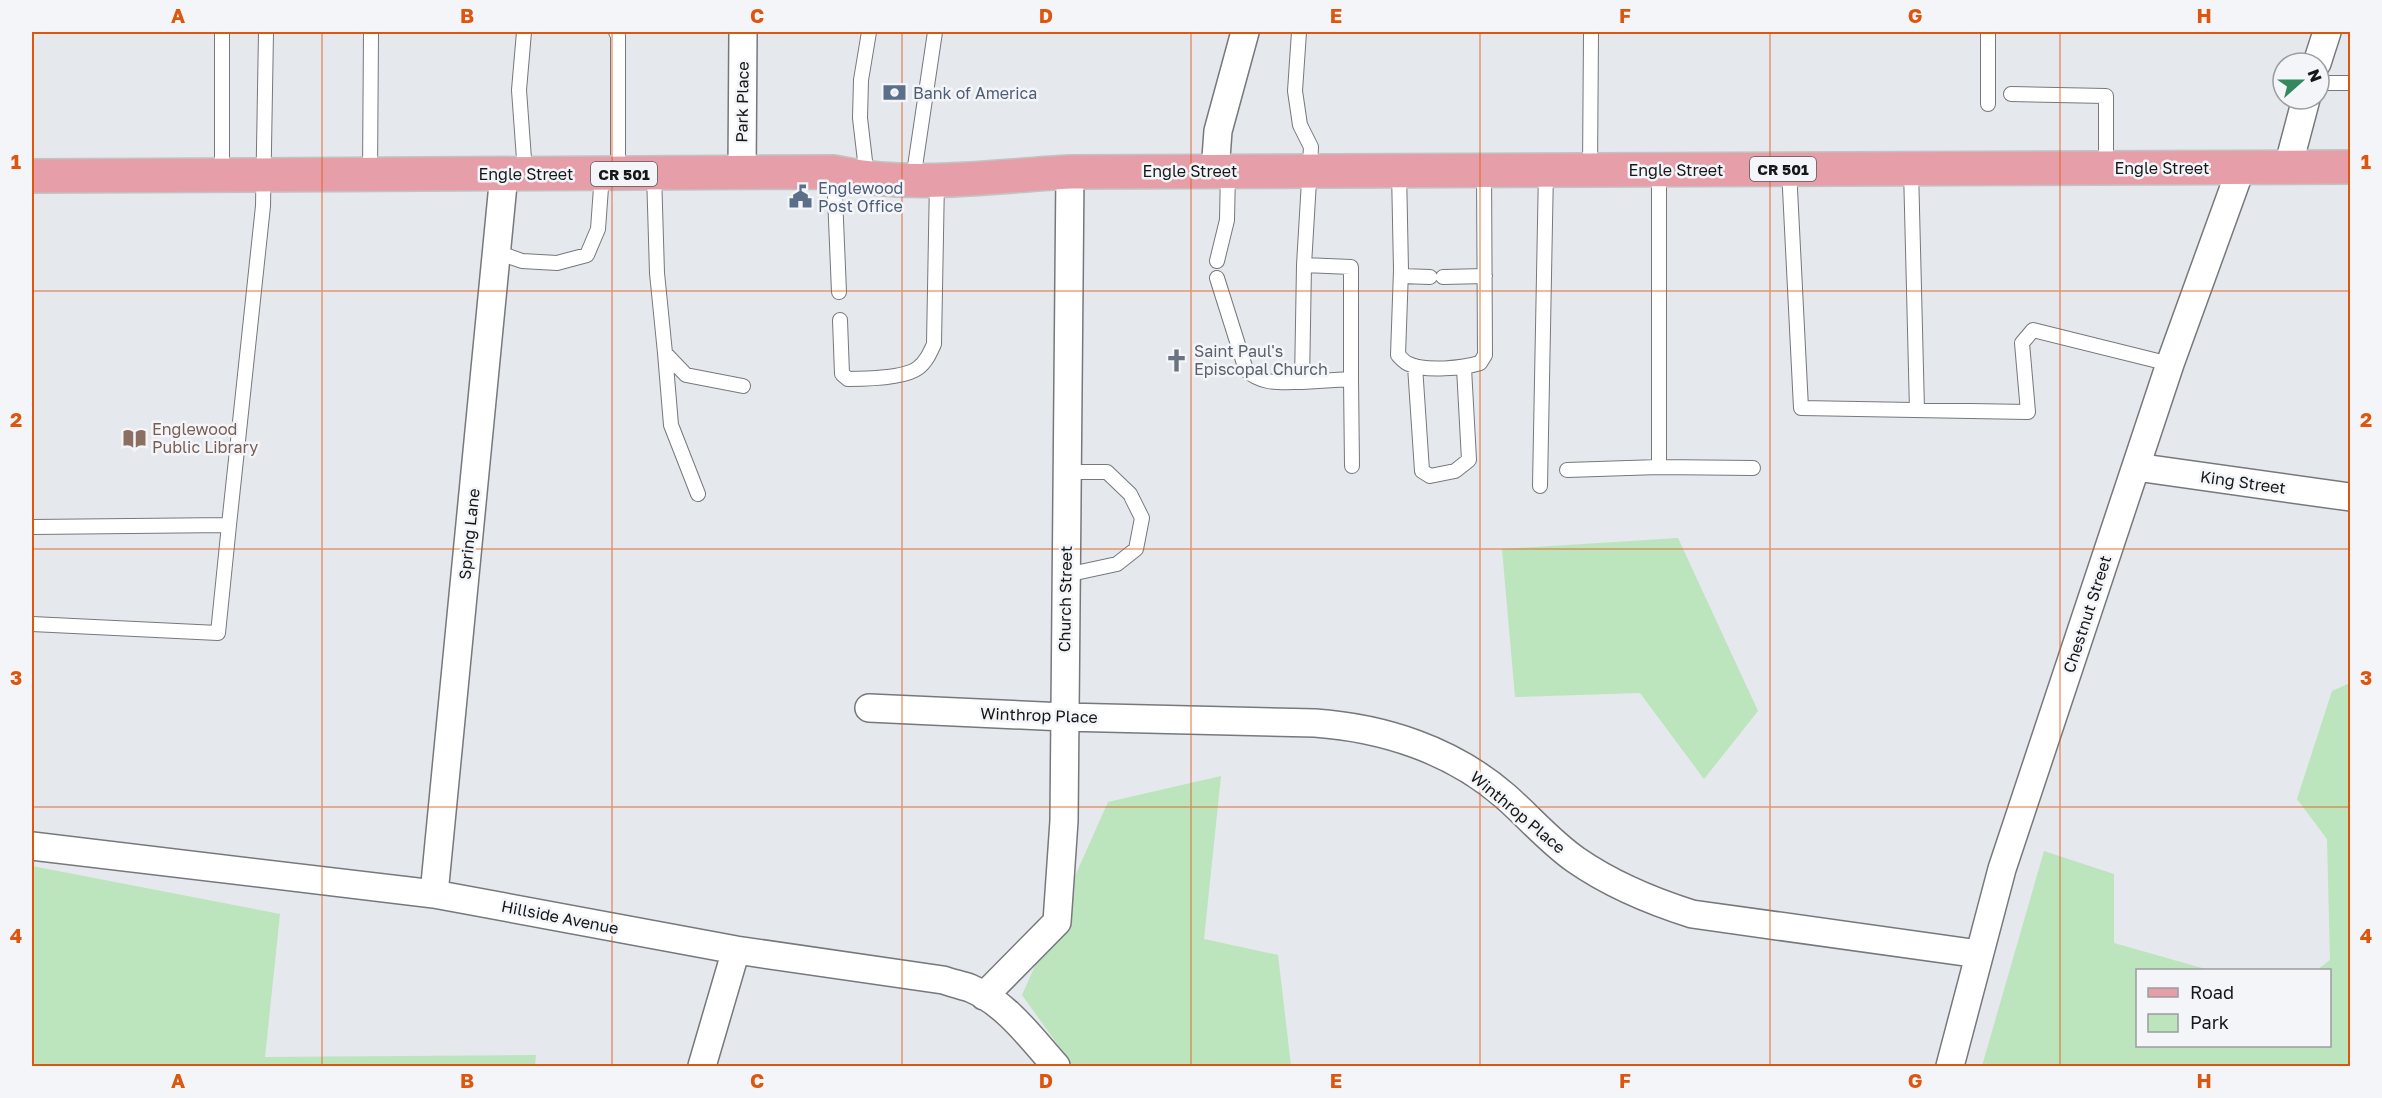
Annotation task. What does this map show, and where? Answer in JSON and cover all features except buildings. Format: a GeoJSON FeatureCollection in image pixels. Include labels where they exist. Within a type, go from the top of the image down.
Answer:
{"type":"FeatureCollection","features":[{"type":"Feature","properties":{"kind":"main road","name":"Engle Street"},"geometry":{"type":"LineString","coordinates":[[32,176],[834,172],[868,180],[925,180],[1070,172],[2350,167]]}},
{"type":"Feature","properties":{"kind":"street","name":"Park Place"},"geometry":{"type":"LineString","coordinates":[[742,173],[743,32]]}},
{"type":"Feature","properties":{"kind":"street"},"geometry":{"type":"LineString","coordinates":[[1221,171],[1218,131],[1245,32]]}},
{"type":"Feature","properties":{"kind":"street"},"geometry":{"type":"LineString","coordinates":[[2321,51],[2327,32]]}},
{"type":"Feature","properties":{"kind":"street"},"geometry":{"type":"LineString","coordinates":[[2288,167],[2303,111]]}},
{"type":"Feature","properties":{"kind":"street","name":"Chestnut Street"},"geometry":{"type":"LineString","coordinates":[[1950,1066],[2002,869],[2170,364],[2241,168]]}},
{"type":"Feature","properties":{"kind":"street","name":"Church Street"},"geometry":{"type":"LineString","coordinates":[[984,996],[1057,922],[1064,821],[1070,172]]}},
{"type":"Feature","properties":{"kind":"street","name":"Spring Lane"},"geometry":{"type":"LineString","coordinates":[[434,894],[496,252],[515,174]]}},
{"type":"Feature","properties":{"kind":"street","name":"King Street"},"geometry":{"type":"LineString","coordinates":[[2136,467],[2350,498]]}},
{"type":"Feature","properties":{"kind":"street","name":"Winthrop Place"},"geometry":{"type":"LineString","coordinates":[[869,708],[1064,717],[1315,723],[1342,725],[1390,735],[1430,750],[1468,770],[1504,795],[1575,859],[1610,881],[1647,899],[1692,914],[1979,954]]}},
{"type":"Feature","properties":{"kind":"street","name":"Hillside Avenue"},"geometry":{"type":"LineString","coordinates":[[32,846],[434,894],[736,950],[943,980],[970,988],[1011,1016],[1056,1066]]}},
{"type":"Feature","properties":{"kind":"street"},"geometry":{"type":"LineString","coordinates":[[702,1066],[736,950]]}},
{"type":"Feature","properties":{"kind":"lane"},"geometry":{"type":"LineString","coordinates":[[222,32],[222,175]]}},
{"type":"Feature","properties":{"kind":"lane"},"geometry":{"type":"LineString","coordinates":[[32,624],[218,633],[263,206],[266,32]]}},
{"type":"Feature","properties":{"kind":"lane"},"geometry":{"type":"LineString","coordinates":[[370,174],[371,32]]}},
{"type":"Feature","properties":{"kind":"lane"},"geometry":{"type":"LineString","coordinates":[[515,174],[524,32]]}},
{"type":"Feature","properties":{"kind":"lane"},"geometry":{"type":"LineString","coordinates":[[496,252],[522,261],[557,263],[587,255],[598,229],[610,174],[618,36],[616,32]]}},
{"type":"Feature","properties":{"kind":"lane"},"geometry":{"type":"LineString","coordinates":[[868,180],[860,118],[861,80],[869,32]]}},
{"type":"Feature","properties":{"kind":"lane"},"geometry":{"type":"LineString","coordinates":[[840,320],[842,374],[848,379],[898,375],[917,369],[927,358],[934,344],[925,180],[935,32]]}},
{"type":"Feature","properties":{"kind":"lane"},"geometry":{"type":"LineString","coordinates":[[1299,32],[1294,91],[1300,125],[1311,147],[1304,265],[1302,382]]}},
{"type":"Feature","properties":{"kind":"lane"},"geometry":{"type":"LineString","coordinates":[[1590,170],[1591,32]]}},
{"type":"Feature","properties":{"kind":"lane"},"geometry":{"type":"LineString","coordinates":[[1988,32],[1988,104]]}},
{"type":"Feature","properties":{"kind":"lane"},"geometry":{"type":"LineString","coordinates":[[2331,83],[2350,83]]}},
{"type":"Feature","properties":{"kind":"lane"},"geometry":{"type":"LineString","coordinates":[[2011,94],[2106,96],[2106,168]]}},
{"type":"Feature","properties":{"kind":"lane"},"geometry":{"type":"LineString","coordinates":[[1789,169],[1801,408],[2028,412],[2022,343],[2033,330],[2170,364]]}},
{"type":"Feature","properties":{"kind":"lane"},"geometry":{"type":"LineString","coordinates":[[1911,169],[1917,410]]}},
{"type":"Feature","properties":{"kind":"lane"},"geometry":{"type":"LineString","coordinates":[[1399,171],[1401,276],[1398,355],[1408,364],[1415,366],[1464,368],[1480,363],[1485,355],[1484,170]]}},
{"type":"Feature","properties":{"kind":"lane"},"geometry":{"type":"LineString","coordinates":[[1540,486],[1546,170]]}},
{"type":"Feature","properties":{"kind":"lane"},"geometry":{"type":"LineString","coordinates":[[1659,170],[1659,467]]}},
{"type":"Feature","properties":{"kind":"lane"},"geometry":{"type":"LineString","coordinates":[[1217,261],[1227,220],[1221,171]]}},
{"type":"Feature","properties":{"kind":"lane"},"geometry":{"type":"LineString","coordinates":[[834,172],[839,292]]}},
{"type":"Feature","properties":{"kind":"lane"},"geometry":{"type":"LineString","coordinates":[[654,173],[657,273],[671,425],[698,494]]}},
{"type":"Feature","properties":{"kind":"lane"},"geometry":{"type":"LineString","coordinates":[[1304,265],[1351,267],[1352,466]]}},
{"type":"Feature","properties":{"kind":"lane"},"geometry":{"type":"LineString","coordinates":[[1401,276],[1485,276]]}},
{"type":"Feature","properties":{"kind":"lane"},"geometry":{"type":"LineString","coordinates":[[1217,278],[1246,370],[1256,379],[1272,382],[1302,382],[1351,379]]}},
{"type":"Feature","properties":{"kind":"lane"},"geometry":{"type":"LineString","coordinates":[[665,353],[686,375],[743,386]]}},
{"type":"Feature","properties":{"kind":"lane"},"geometry":{"type":"LineString","coordinates":[[1415,366],[1422,471],[1430,476],[1455,471],[1469,460],[1464,368]]}},
{"type":"Feature","properties":{"kind":"lane"},"geometry":{"type":"LineString","coordinates":[[1567,470],[1659,467],[1753,468]]}},
{"type":"Feature","properties":{"kind":"lane"},"geometry":{"type":"LineString","coordinates":[[1066,575],[1117,564],[1136,549],[1142,518],[1130,494],[1107,472],[1067,472]]}},
{"type":"Feature","properties":{"kind":"lane"},"geometry":{"type":"LineString","coordinates":[[32,527],[229,525]]}},
{"type":"Feature","properties":{"kind":"green space"},"geometry":{"type":"Polygon","coordinates":[[[1678,538],[1758,711],[1704,779],[1640,693],[1515,697],[1502,549],[1678,538]]]}},
{"type":"Feature","properties":{"kind":"green space"},"geometry":{"type":"Polygon","coordinates":[[[2350,683],[2350,1066],[1982,1066],[2044,851],[2114,874],[2114,943],[2205,969],[2136,969],[2136,1047],[2331,1047],[2331,969],[2318,969],[2330,960],[2327,839],[2297,799],[2332,691],[2350,683]]]}},
{"type":"Feature","properties":{"kind":"green space"},"geometry":{"type":"Polygon","coordinates":[[[1221,776],[1204,939],[1278,955],[1291,1066],[1073,1066],[1022,995],[1108,802],[1221,776]]]}},
{"type":"Feature","properties":{"kind":"green space"},"geometry":{"type":"Polygon","coordinates":[[[32,866],[280,914],[265,1057],[536,1055],[535,1066],[32,1066],[32,866]]]}},
{"type":"Feature","properties":{"kind":"place","name":"Bank of America"},"geometry":{"type":"Point","coordinates":[895,93]}},
{"type":"Feature","properties":{"kind":"place","name":"Englewood Post Office"},"geometry":{"type":"Point","coordinates":[800,197]}},
{"type":"Feature","properties":{"kind":"place","name":"Saint Paul's Episcopal Church"},"geometry":{"type":"Point","coordinates":[1176,360]}},
{"type":"Feature","properties":{"kind":"place","name":"Englewood Public Library"},"geometry":{"type":"Point","coordinates":[134,438]}}]}
